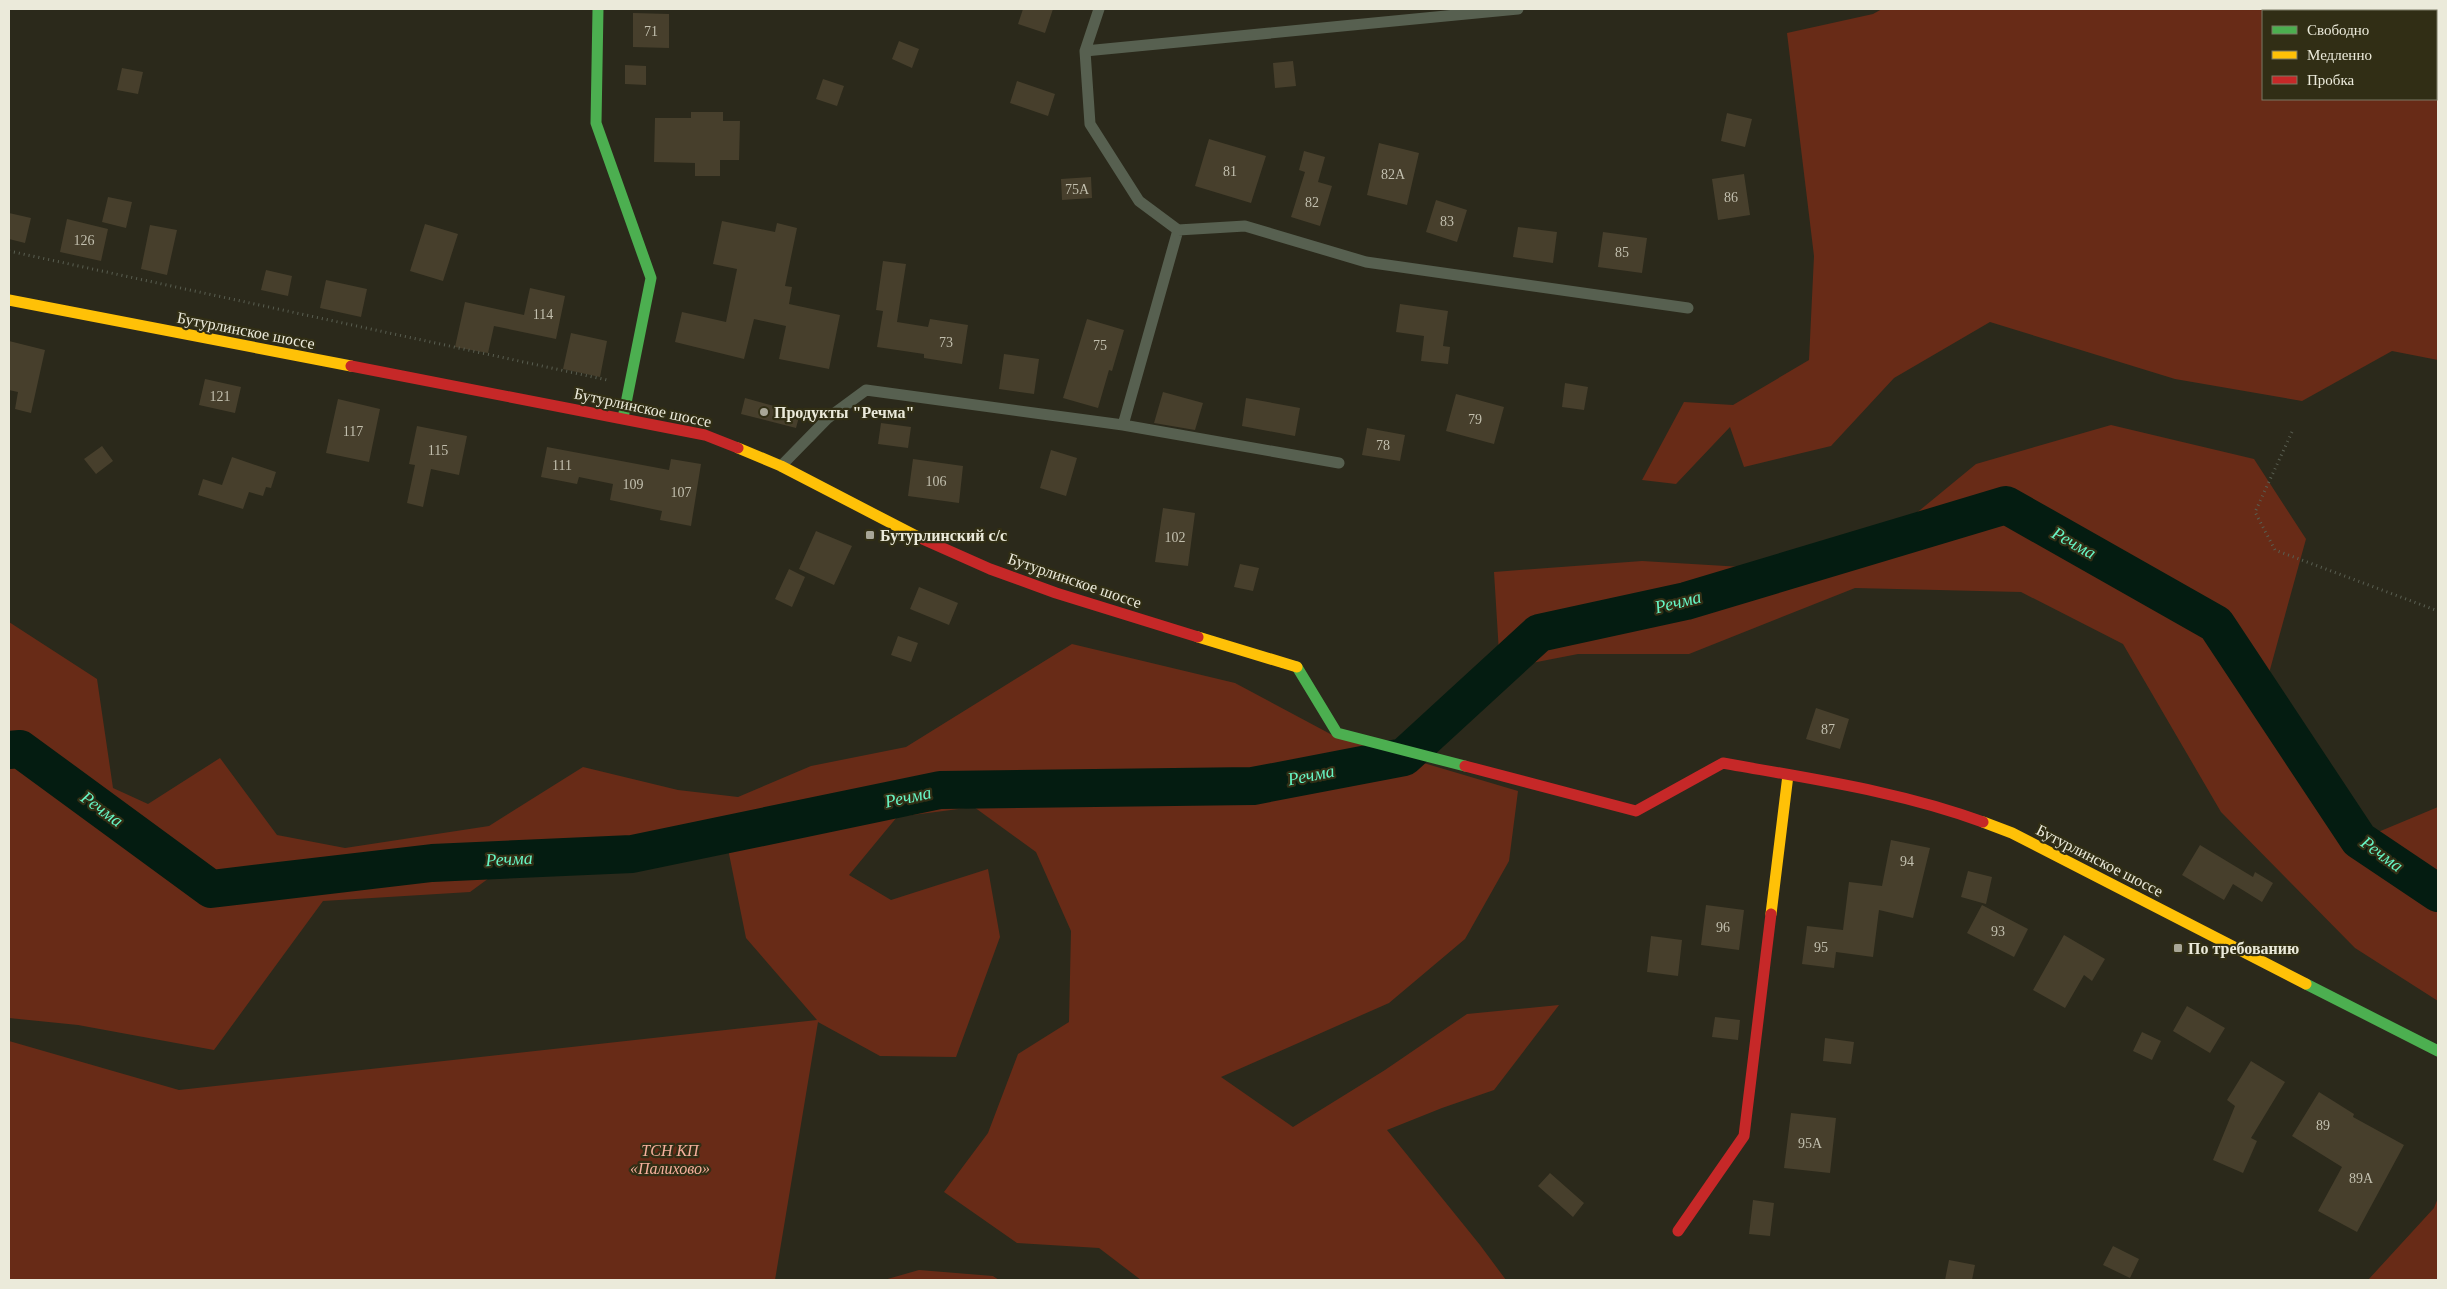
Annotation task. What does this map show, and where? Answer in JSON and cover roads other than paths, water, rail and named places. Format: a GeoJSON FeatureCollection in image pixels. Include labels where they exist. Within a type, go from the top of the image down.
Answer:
{"type":"FeatureCollection","features":[{"type":"Feature","properties":{"kind":"main road"},"geometry":{"type":"LineString","coordinates":[[598,9],[596,123],[651,278],[623,418]]}},
{"type":"Feature","properties":{"kind":"main road","name":"Бутурлинское шоссе"},"geometry":{"type":"LineString","coordinates":[[9,300],[705,434],[781,466],[894,526],[990,569],[1056,593],[1297,667],[1337,733],[1636,811],[1723,763],[1875,790],[1945,808],[2012,833],[2438,1050]]}},
{"type":"Feature","properties":{"kind":"main road"},"geometry":{"type":"LineString","coordinates":[[1678,1231],[1744,1136],[1788,775]]}},
{"type":"Feature","properties":{"kind":"lane"},"geometry":{"type":"LineString","coordinates":[[1099,9],[1085,51],[1090,124],[1139,201],[1178,230],[1245,226],[1366,262],[1688,308]]}},
{"type":"Feature","properties":{"kind":"lane"},"geometry":{"type":"LineString","coordinates":[[1085,51],[1518,9]]}},
{"type":"Feature","properties":{"kind":"lane"},"geometry":{"type":"LineString","coordinates":[[1123,425],[1178,230]]}},
{"type":"Feature","properties":{"kind":"lane"},"geometry":{"type":"LineString","coordinates":[[781,466],[828,418],[866,390],[1123,425],[1339,463]]}},
{"type":"Feature","properties":{"kind":"waterway","name":"Речма"},"geometry":{"type":"LineString","coordinates":[[9,750],[20,749],[211,889],[432,863],[632,854],[940,790],[1253,786],[1404,757],[1539,633],[1686,601],[2006,505],[2216,624],[2359,840],[2438,893]]}},
{"type":"Feature","properties":{"kind":"place","name":"Продукты \"Речма\""},"geometry":{"type":"Point","coordinates":[764,412]}},
{"type":"Feature","properties":{"kind":"place","name":"Бутурлинский с/с"},"geometry":{"type":"Point","coordinates":[870,535]}},
{"type":"Feature","properties":{"kind":"place","name":"По требованию"},"geometry":{"type":"Point","coordinates":[2178,948]}},
{"type":"Feature","properties":{"kind":"park label","name":"ТСН КП «Палихово»"},"geometry":{"type":"Point","coordinates":[670,1159]}}]}
